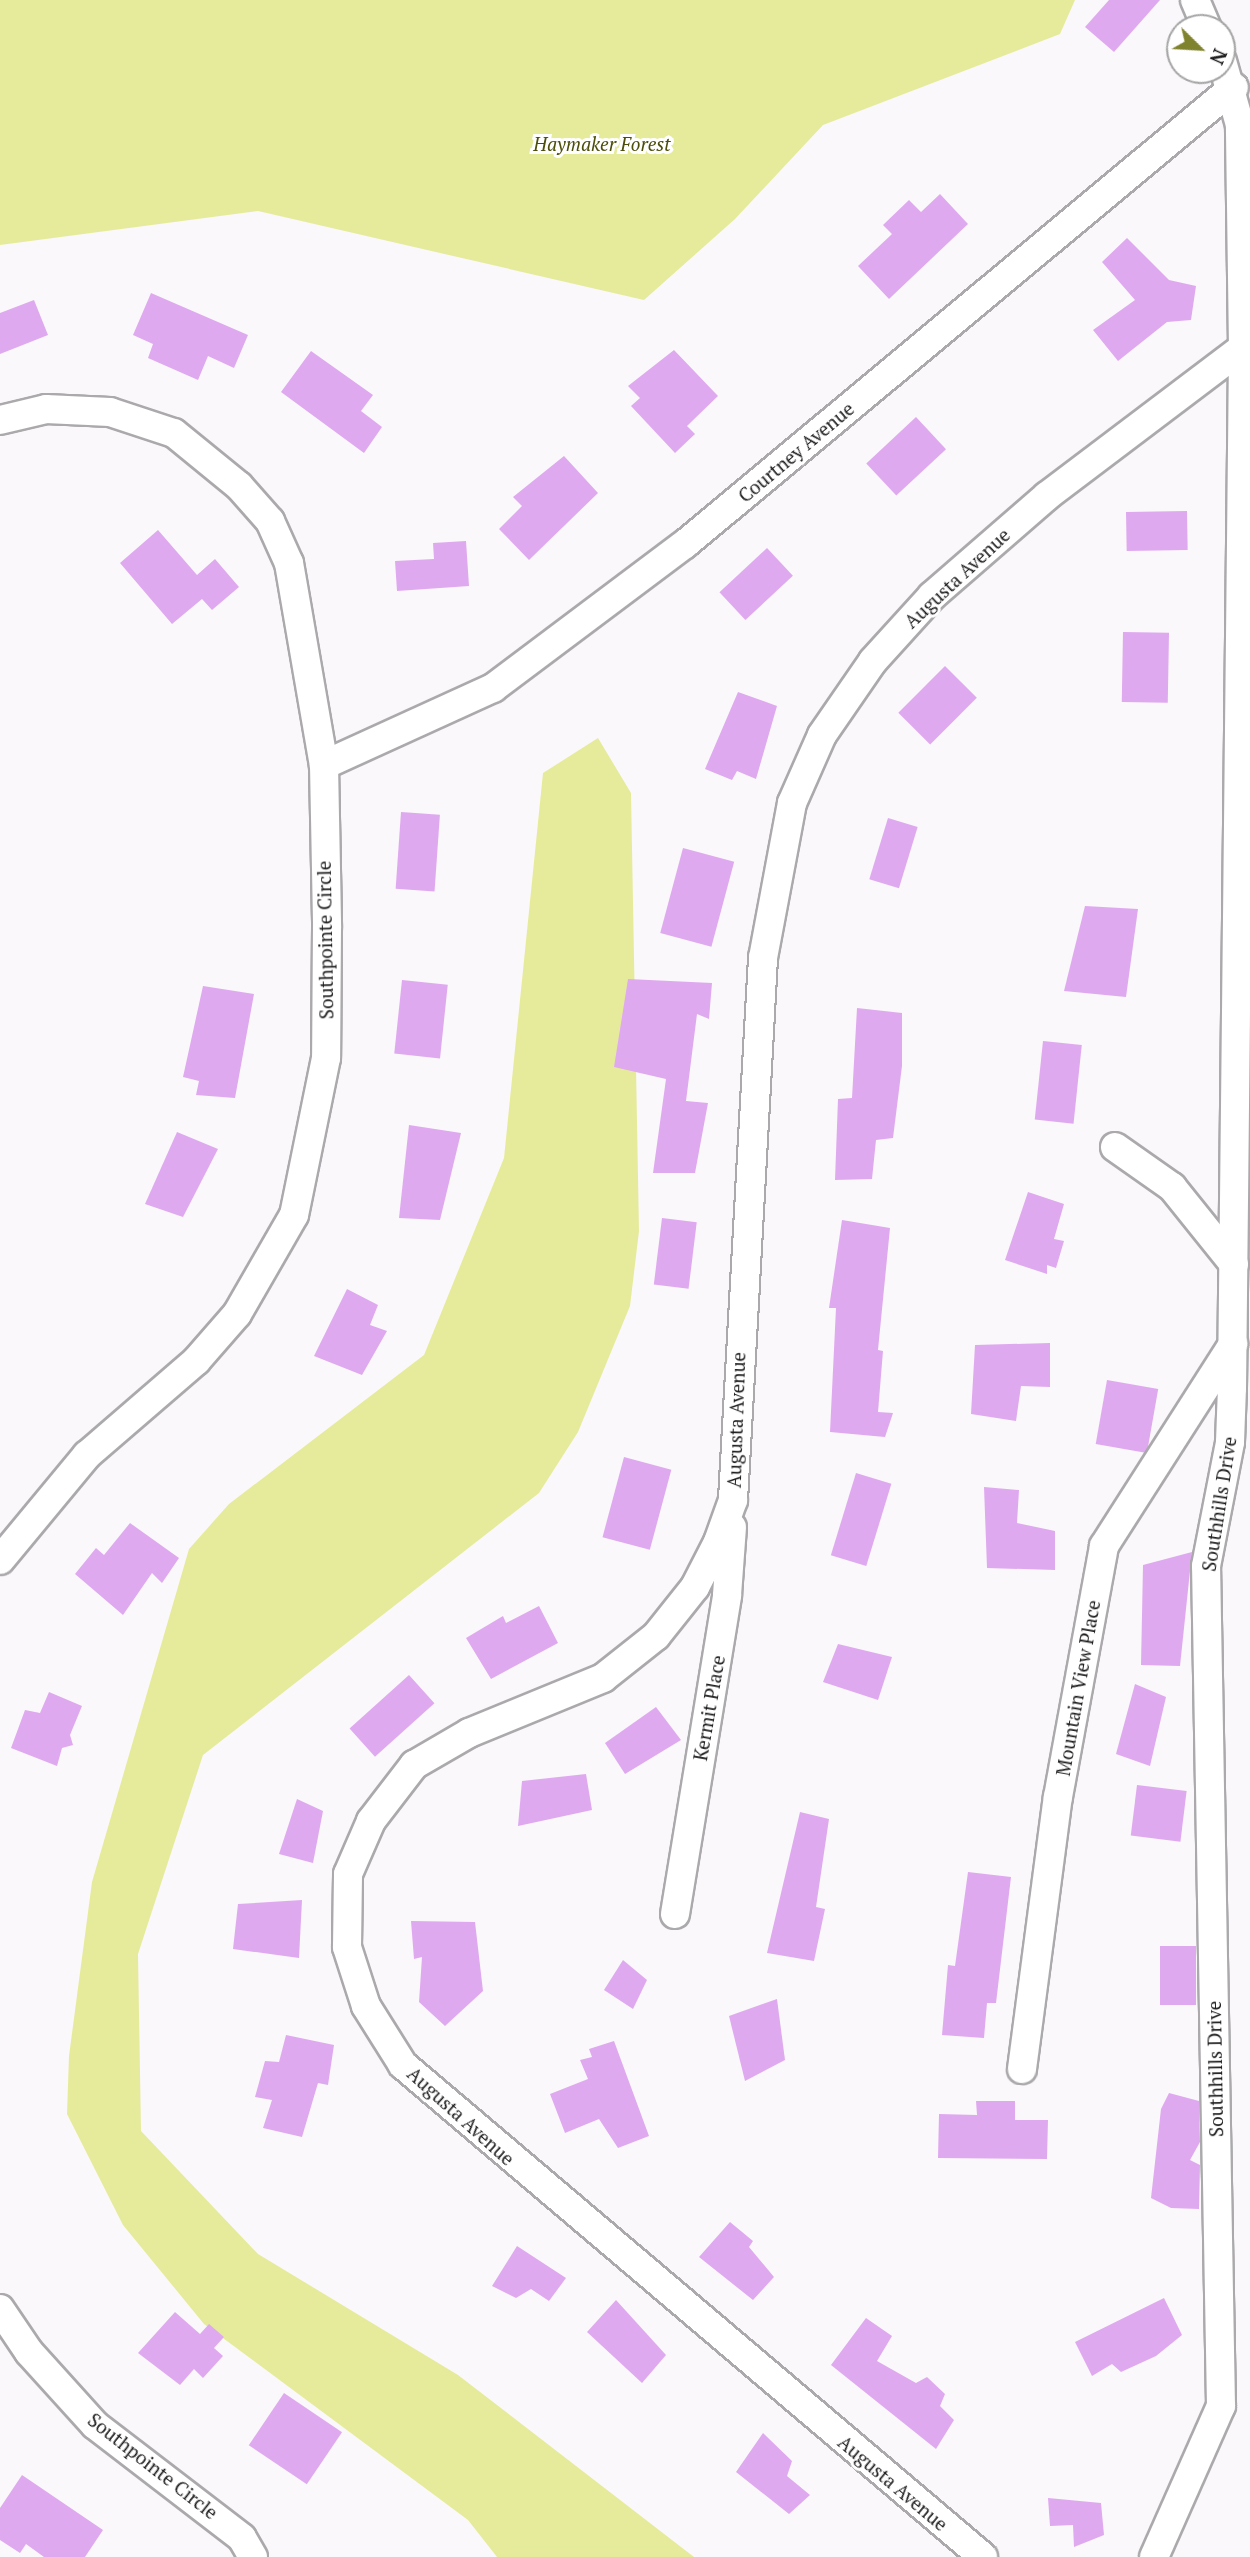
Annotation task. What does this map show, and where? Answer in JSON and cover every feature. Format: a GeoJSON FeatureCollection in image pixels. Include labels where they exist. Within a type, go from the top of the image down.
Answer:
{"type":"FeatureCollection","features":[{"type":"Feature","properties":{"kind":"street","name":"Southhills Drive"},"geometry":{"type":"LineString","coordinates":[[1154,2557],[1222,2406],[1206,1566],[1230,1442],[1233,1344],[1243,348],[1233,84]]}},
{"type":"Feature","properties":{"kind":"street","name":"Courtney Avenue"},"geometry":{"type":"LineString","coordinates":[[324,765],[493,688],[685,544],[1234,87]]}},
{"type":"Feature","properties":{"kind":"street","name":"Augusta Avenue"},"geometry":{"type":"LineString","coordinates":[[983,2557],[403,2065],[366,2006],[347,1947],[348,1874],[371,1821],[414,1765],[469,1733],[603,1678],[656,1636],[695,1587],[733,1500],[763,958],[774,873],[792,803],[817,746],[873,661],[932,596],[1047,496],[1243,348]]}},
{"type":"Feature","properties":{"kind":"street","name":"Southpointe Circle"},"geometry":{"type":"LineString","coordinates":[[0,420],[46,409],[110,412],[174,433],[239,486],[270,521],[289,563],[324,765],[326,1058],[294,1214],[237,1314],[196,1361],[88,1455],[0,1560]]}},
{"type":"Feature","properties":{"kind":"street"},"geometry":{"type":"LineString","coordinates":[[1115,1147],[1172,1187],[1234,1264]]}},
{"type":"Feature","properties":{"kind":"street","name":"Mountain View Place"},"geometry":{"type":"LineString","coordinates":[[1022,2069],[1058,1797],[1104,1546],[1233,1344]]}},
{"type":"Feature","properties":{"kind":"street","name":"Kermit Place"},"geometry":{"type":"LineString","coordinates":[[675,1914],[727,1595],[733,1500]]}},
{"type":"Feature","properties":{"kind":"street","name":"Southpointe Circle"},"geometry":{"type":"LineString","coordinates":[[0,2309],[29,2352],[95,2425],[233,2531],[253,2557]]}},
{"type":"Feature","properties":{"kind":"green space","name":"Haymaker Forest"},"geometry":{"type":"Polygon","coordinates":[[[0,0],[1075,0],[1060,34],[823,125],[735,219],[644,300],[258,211],[0,245],[0,0]]]}},
{"type":"Feature","properties":{"kind":"green space"},"geometry":{"type":"Polygon","coordinates":[[[598,738],[631,793],[639,1231],[630,1306],[578,1432],[539,1493],[203,1755],[138,1954],[141,2131],[258,2254],[458,2375],[694,2557],[497,2557],[468,2520],[204,2324],[123,2225],[67,2114],[69,2056],[92,1882],[189,1549],[229,1504],[424,1355],[504,1158],[543,773],[598,738]]]}},
{"type":"Feature","properties":{"kind":"building"},"geometry":{"type":"Polygon","coordinates":[[[1109,0],[1160,0],[1114,52],[1085,27],[1109,0]]]}},
{"type":"Feature","properties":{"kind":"building"},"geometry":{"type":"Polygon","coordinates":[[[940,194],[968,224],[889,299],[858,266],[892,234],[883,225],[909,200],[921,212],[940,194]]]}},
{"type":"Feature","properties":{"kind":"building"},"geometry":{"type":"Polygon","coordinates":[[[1127,238],[1169,280],[1196,286],[1191,320],[1167,322],[1118,361],[1093,330],[1135,300],[1102,262],[1127,238]]]}},
{"type":"Feature","properties":{"kind":"building"},"geometry":{"type":"Polygon","coordinates":[[[151,293],[248,335],[234,368],[208,356],[198,380],[148,358],[153,344],[133,335],[151,293]]]}},
{"type":"Feature","properties":{"kind":"building"},"geometry":{"type":"Polygon","coordinates":[[[34,300],[48,335],[0,354],[0,313],[34,300]]]}},
{"type":"Feature","properties":{"kind":"building"},"geometry":{"type":"Polygon","coordinates":[[[674,350],[718,396],[687,426],[695,434],[675,453],[631,406],[640,398],[628,386],[674,350]]]}},
{"type":"Feature","properties":{"kind":"building"},"geometry":{"type":"Polygon","coordinates":[[[311,351],[373,395],[361,411],[382,427],[364,453],[281,392],[311,351]]]}},
{"type":"Feature","properties":{"kind":"building"},"geometry":{"type":"Polygon","coordinates":[[[916,417],[946,449],[896,496],[866,463],[916,417]]]}},
{"type":"Feature","properties":{"kind":"building"},"geometry":{"type":"Polygon","coordinates":[[[564,456],[598,493],[529,560],[499,529],[522,506],[513,497],[564,456]]]}},
{"type":"Feature","properties":{"kind":"building"},"geometry":{"type":"Polygon","coordinates":[[[1187,511],[1188,550],[1127,551],[1126,512],[1187,511]]]}},
{"type":"Feature","properties":{"kind":"building"},"geometry":{"type":"Polygon","coordinates":[[[158,530],[197,575],[215,559],[239,587],[212,610],[202,599],[172,624],[120,563],[158,530]]]}},
{"type":"Feature","properties":{"kind":"building"},"geometry":{"type":"Polygon","coordinates":[[[466,541],[469,586],[397,591],[395,561],[434,559],[433,543],[466,541]]]}},
{"type":"Feature","properties":{"kind":"building"},"geometry":{"type":"Polygon","coordinates":[[[767,548],[793,576],[745,620],[719,592],[767,548]]]}},
{"type":"Feature","properties":{"kind":"building"},"geometry":{"type":"Polygon","coordinates":[[[1123,632],[1169,633],[1168,703],[1122,702],[1123,632]]]}},
{"type":"Feature","properties":{"kind":"building"},"geometry":{"type":"Polygon","coordinates":[[[945,666],[977,698],[930,744],[898,713],[945,666]]]}},
{"type":"Feature","properties":{"kind":"building"},"geometry":{"type":"Polygon","coordinates":[[[738,692],[777,706],[756,779],[737,771],[732,780],[705,769],[738,692]]]}},
{"type":"Feature","properties":{"kind":"building"},"geometry":{"type":"Polygon","coordinates":[[[401,812],[440,815],[435,892],[396,889],[401,812]]]}},
{"type":"Feature","properties":{"kind":"building"},"geometry":{"type":"Polygon","coordinates":[[[888,818],[918,827],[899,888],[869,879],[888,818]]]}},
{"type":"Feature","properties":{"kind":"building"},"geometry":{"type":"Polygon","coordinates":[[[683,848],[734,862],[711,947],[660,933],[683,848]]]}},
{"type":"Feature","properties":{"kind":"building"},"geometry":{"type":"Polygon","coordinates":[[[1085,906],[1138,909],[1126,997],[1064,991],[1085,906]]]}},
{"type":"Feature","properties":{"kind":"building"},"geometry":{"type":"Polygon","coordinates":[[[628,979],[712,983],[709,1019],[697,1014],[686,1101],[708,1103],[695,1173],[653,1173],[666,1079],[614,1067],[628,979]]]}},
{"type":"Feature","properties":{"kind":"building"},"geometry":{"type":"Polygon","coordinates":[[[402,980],[448,985],[440,1058],[394,1054],[402,980]]]}},
{"type":"Feature","properties":{"kind":"building"},"geometry":{"type":"Polygon","coordinates":[[[203,986],[254,994],[235,1098],[196,1095],[199,1081],[183,1077],[203,986]]]}},
{"type":"Feature","properties":{"kind":"building"},"geometry":{"type":"Polygon","coordinates":[[[857,1008],[902,1013],[902,1066],[893,1138],[876,1140],[872,1179],[835,1180],[838,1099],[852,1098],[857,1008]]]}},
{"type":"Feature","properties":{"kind":"building"},"geometry":{"type":"Polygon","coordinates":[[[1043,1041],[1082,1045],[1074,1124],[1035,1120],[1043,1041]]]}},
{"type":"Feature","properties":{"kind":"building"},"geometry":{"type":"Polygon","coordinates":[[[409,1125],[461,1133],[440,1220],[399,1218],[409,1125]]]}},
{"type":"Feature","properties":{"kind":"building"},"geometry":{"type":"Polygon","coordinates":[[[177,1132],[218,1149],[183,1217],[145,1204],[177,1132]]]}},
{"type":"Feature","properties":{"kind":"building"},"geometry":{"type":"Polygon","coordinates":[[[1028,1192],[1064,1204],[1054,1239],[1064,1241],[1056,1268],[1047,1265],[1047,1274],[1005,1260],[1028,1192]]]}},
{"type":"Feature","properties":{"kind":"building"},"geometry":{"type":"Polygon","coordinates":[[[662,1218],[697,1222],[689,1289],[654,1285],[662,1218]]]}},
{"type":"Feature","properties":{"kind":"building"},"geometry":{"type":"Polygon","coordinates":[[[842,1220],[890,1228],[878,1350],[883,1351],[878,1412],[893,1413],[885,1437],[830,1432],[836,1308],[829,1308],[842,1220]]]}},
{"type":"Feature","properties":{"kind":"building"},"geometry":{"type":"Polygon","coordinates":[[[347,1289],[378,1305],[370,1325],[387,1331],[362,1375],[314,1356],[347,1289]]]}},
{"type":"Feature","properties":{"kind":"building"},"geometry":{"type":"Polygon","coordinates":[[[1050,1343],[1050,1387],[1021,1386],[1016,1421],[971,1414],[975,1345],[1050,1343]]]}},
{"type":"Feature","properties":{"kind":"building"},"geometry":{"type":"Polygon","coordinates":[[[1107,1380],[1158,1389],[1147,1453],[1096,1444],[1107,1380]]]}},
{"type":"Feature","properties":{"kind":"building"},"geometry":{"type":"Polygon","coordinates":[[[624,1457],[671,1470],[650,1550],[603,1537],[624,1457]]]}},
{"type":"Feature","properties":{"kind":"building"},"geometry":{"type":"Polygon","coordinates":[[[856,1473],[891,1484],[866,1566],[831,1555],[856,1473]]]}},
{"type":"Feature","properties":{"kind":"building"},"geometry":{"type":"Polygon","coordinates":[[[984,1487],[1019,1490],[1017,1523],[1055,1531],[1055,1570],[987,1568],[984,1487]]]}},
{"type":"Feature","properties":{"kind":"building"},"geometry":{"type":"Polygon","coordinates":[[[130,1523],[179,1558],[162,1583],[152,1573],[123,1615],[75,1574],[96,1548],[104,1555],[130,1523]]]}},
{"type":"Feature","properties":{"kind":"building"},"geometry":{"type":"Polygon","coordinates":[[[1192,1552],[1180,1666],[1141,1665],[1143,1565],[1192,1552]]]}},
{"type":"Feature","properties":{"kind":"building"},"geometry":{"type":"Polygon","coordinates":[[[539,1606],[558,1643],[491,1679],[466,1638],[503,1616],[506,1623],[539,1606]]]}},
{"type":"Feature","properties":{"kind":"building"},"geometry":{"type":"Polygon","coordinates":[[[838,1644],[892,1657],[878,1700],[823,1682],[838,1644]]]}},
{"type":"Feature","properties":{"kind":"building"},"geometry":{"type":"Polygon","coordinates":[[[409,1675],[434,1703],[375,1757],[350,1729],[409,1675]]]}},
{"type":"Feature","properties":{"kind":"building"},"geometry":{"type":"Polygon","coordinates":[[[1135,1684],[1166,1697],[1150,1766],[1116,1754],[1135,1684]]]}},
{"type":"Feature","properties":{"kind":"building"},"geometry":{"type":"Polygon","coordinates":[[[49,1692],[82,1706],[70,1735],[73,1745],[62,1748],[57,1766],[11,1748],[25,1710],[40,1713],[49,1692]]]}},
{"type":"Feature","properties":{"kind":"building"},"geometry":{"type":"Polygon","coordinates":[[[656,1707],[681,1740],[625,1774],[605,1743],[656,1707]]]}},
{"type":"Feature","properties":{"kind":"building"},"geometry":{"type":"Polygon","coordinates":[[[586,1774],[592,1810],[518,1826],[522,1781],[586,1774]]]}},
{"type":"Feature","properties":{"kind":"building"},"geometry":{"type":"Polygon","coordinates":[[[1137,1785],[1187,1791],[1180,1842],[1131,1836],[1137,1785]]]}},
{"type":"Feature","properties":{"kind":"building"},"geometry":{"type":"Polygon","coordinates":[[[297,1799],[323,1811],[313,1863],[279,1854],[297,1799]]]}},
{"type":"Feature","properties":{"kind":"building"},"geometry":{"type":"Polygon","coordinates":[[[800,1812],[829,1819],[816,1907],[825,1909],[814,1961],[767,1953],[800,1812]]]}},
{"type":"Feature","properties":{"kind":"building"},"geometry":{"type":"Polygon","coordinates":[[[968,1872],[1011,1877],[996,2003],[987,2003],[984,2038],[942,2035],[948,1965],[955,1966],[968,1872]]]}},
{"type":"Feature","properties":{"kind":"building"},"geometry":{"type":"Polygon","coordinates":[[[302,1900],[299,1958],[233,1949],[238,1904],[302,1900]]]}},
{"type":"Feature","properties":{"kind":"building"},"geometry":{"type":"Polygon","coordinates":[[[411,1921],[475,1922],[483,1991],[445,2026],[419,2002],[422,1957],[414,1959],[411,1921]]]}},
{"type":"Feature","properties":{"kind":"building"},"geometry":{"type":"Polygon","coordinates":[[[1160,1946],[1196,1946],[1196,2005],[1160,2005],[1160,1946]]]}},
{"type":"Feature","properties":{"kind":"building"},"geometry":{"type":"Polygon","coordinates":[[[623,1960],[647,1980],[633,2009],[604,1990],[623,1960]]]}},
{"type":"Feature","properties":{"kind":"building"},"geometry":{"type":"Polygon","coordinates":[[[777,1999],[785,2060],[745,2081],[729,2016],[777,1999]]]}},
{"type":"Feature","properties":{"kind":"building"},"geometry":{"type":"Polygon","coordinates":[[[286,2035],[334,2045],[328,2085],[318,2083],[302,2137],[263,2128],[272,2100],[255,2097],[265,2061],[279,2062],[286,2035]]]}},
{"type":"Feature","properties":{"kind":"building"},"geometry":{"type":"Polygon","coordinates":[[[614,2041],[649,2136],[618,2148],[599,2119],[565,2133],[550,2094],[588,2079],[580,2060],[592,2057],[589,2049],[614,2041]]]}},
{"type":"Feature","properties":{"kind":"building"},"geometry":{"type":"Polygon","coordinates":[[[1169,2093],[1199,2101],[1200,2142],[1190,2160],[1200,2165],[1199,2209],[1171,2208],[1151,2198],[1161,2109],[1169,2093]]]}},
{"type":"Feature","properties":{"kind":"building"},"geometry":{"type":"Polygon","coordinates":[[[976,2101],[1015,2101],[1015,2120],[1048,2120],[1047,2159],[938,2158],[939,2114],[977,2115],[976,2101]]]}},
{"type":"Feature","properties":{"kind":"building"},"geometry":{"type":"Polygon","coordinates":[[[730,2222],[753,2241],[749,2247],[774,2277],[753,2300],[699,2257],[730,2222]]]}},
{"type":"Feature","properties":{"kind":"building"},"geometry":{"type":"Polygon","coordinates":[[[517,2246],[566,2278],[549,2301],[531,2289],[516,2298],[492,2286],[517,2246]]]}},
{"type":"Feature","properties":{"kind":"building"},"geometry":{"type":"Polygon","coordinates":[[[1164,2298],[1182,2335],[1156,2356],[1121,2372],[1112,2364],[1092,2376],[1075,2342],[1164,2298]]]}},
{"type":"Feature","properties":{"kind":"building"},"geometry":{"type":"Polygon","coordinates":[[[616,2300],[666,2355],[642,2383],[587,2332],[616,2300]]]}},
{"type":"Feature","properties":{"kind":"building"},"geometry":{"type":"Polygon","coordinates":[[[175,2312],[200,2334],[209,2324],[224,2337],[214,2348],[223,2356],[203,2378],[194,2369],[180,2385],[138,2353],[175,2312]]]}},
{"type":"Feature","properties":{"kind":"building"},"geometry":{"type":"Polygon","coordinates":[[[866,2318],[892,2336],[877,2361],[916,2383],[927,2377],[945,2394],[940,2406],[954,2420],[936,2449],[831,2365],[866,2318]]]}},
{"type":"Feature","properties":{"kind":"building"},"geometry":{"type":"Polygon","coordinates":[[[284,2393],[342,2432],[307,2484],[249,2445],[284,2393]]]}},
{"type":"Feature","properties":{"kind":"building"},"geometry":{"type":"Polygon","coordinates":[[[763,2433],[792,2461],[787,2476],[810,2495],[789,2514],[736,2472],[763,2433]]]}},
{"type":"Feature","properties":{"kind":"building"},"geometry":{"type":"Polygon","coordinates":[[[22,2475],[103,2530],[85,2557],[44,2557],[26,2544],[20,2553],[0,2540],[0,2508],[22,2475]]]}},
{"type":"Feature","properties":{"kind":"building"},"geometry":{"type":"Polygon","coordinates":[[[1048,2498],[1101,2503],[1104,2535],[1074,2547],[1073,2525],[1050,2526],[1048,2498]]]}}]}
